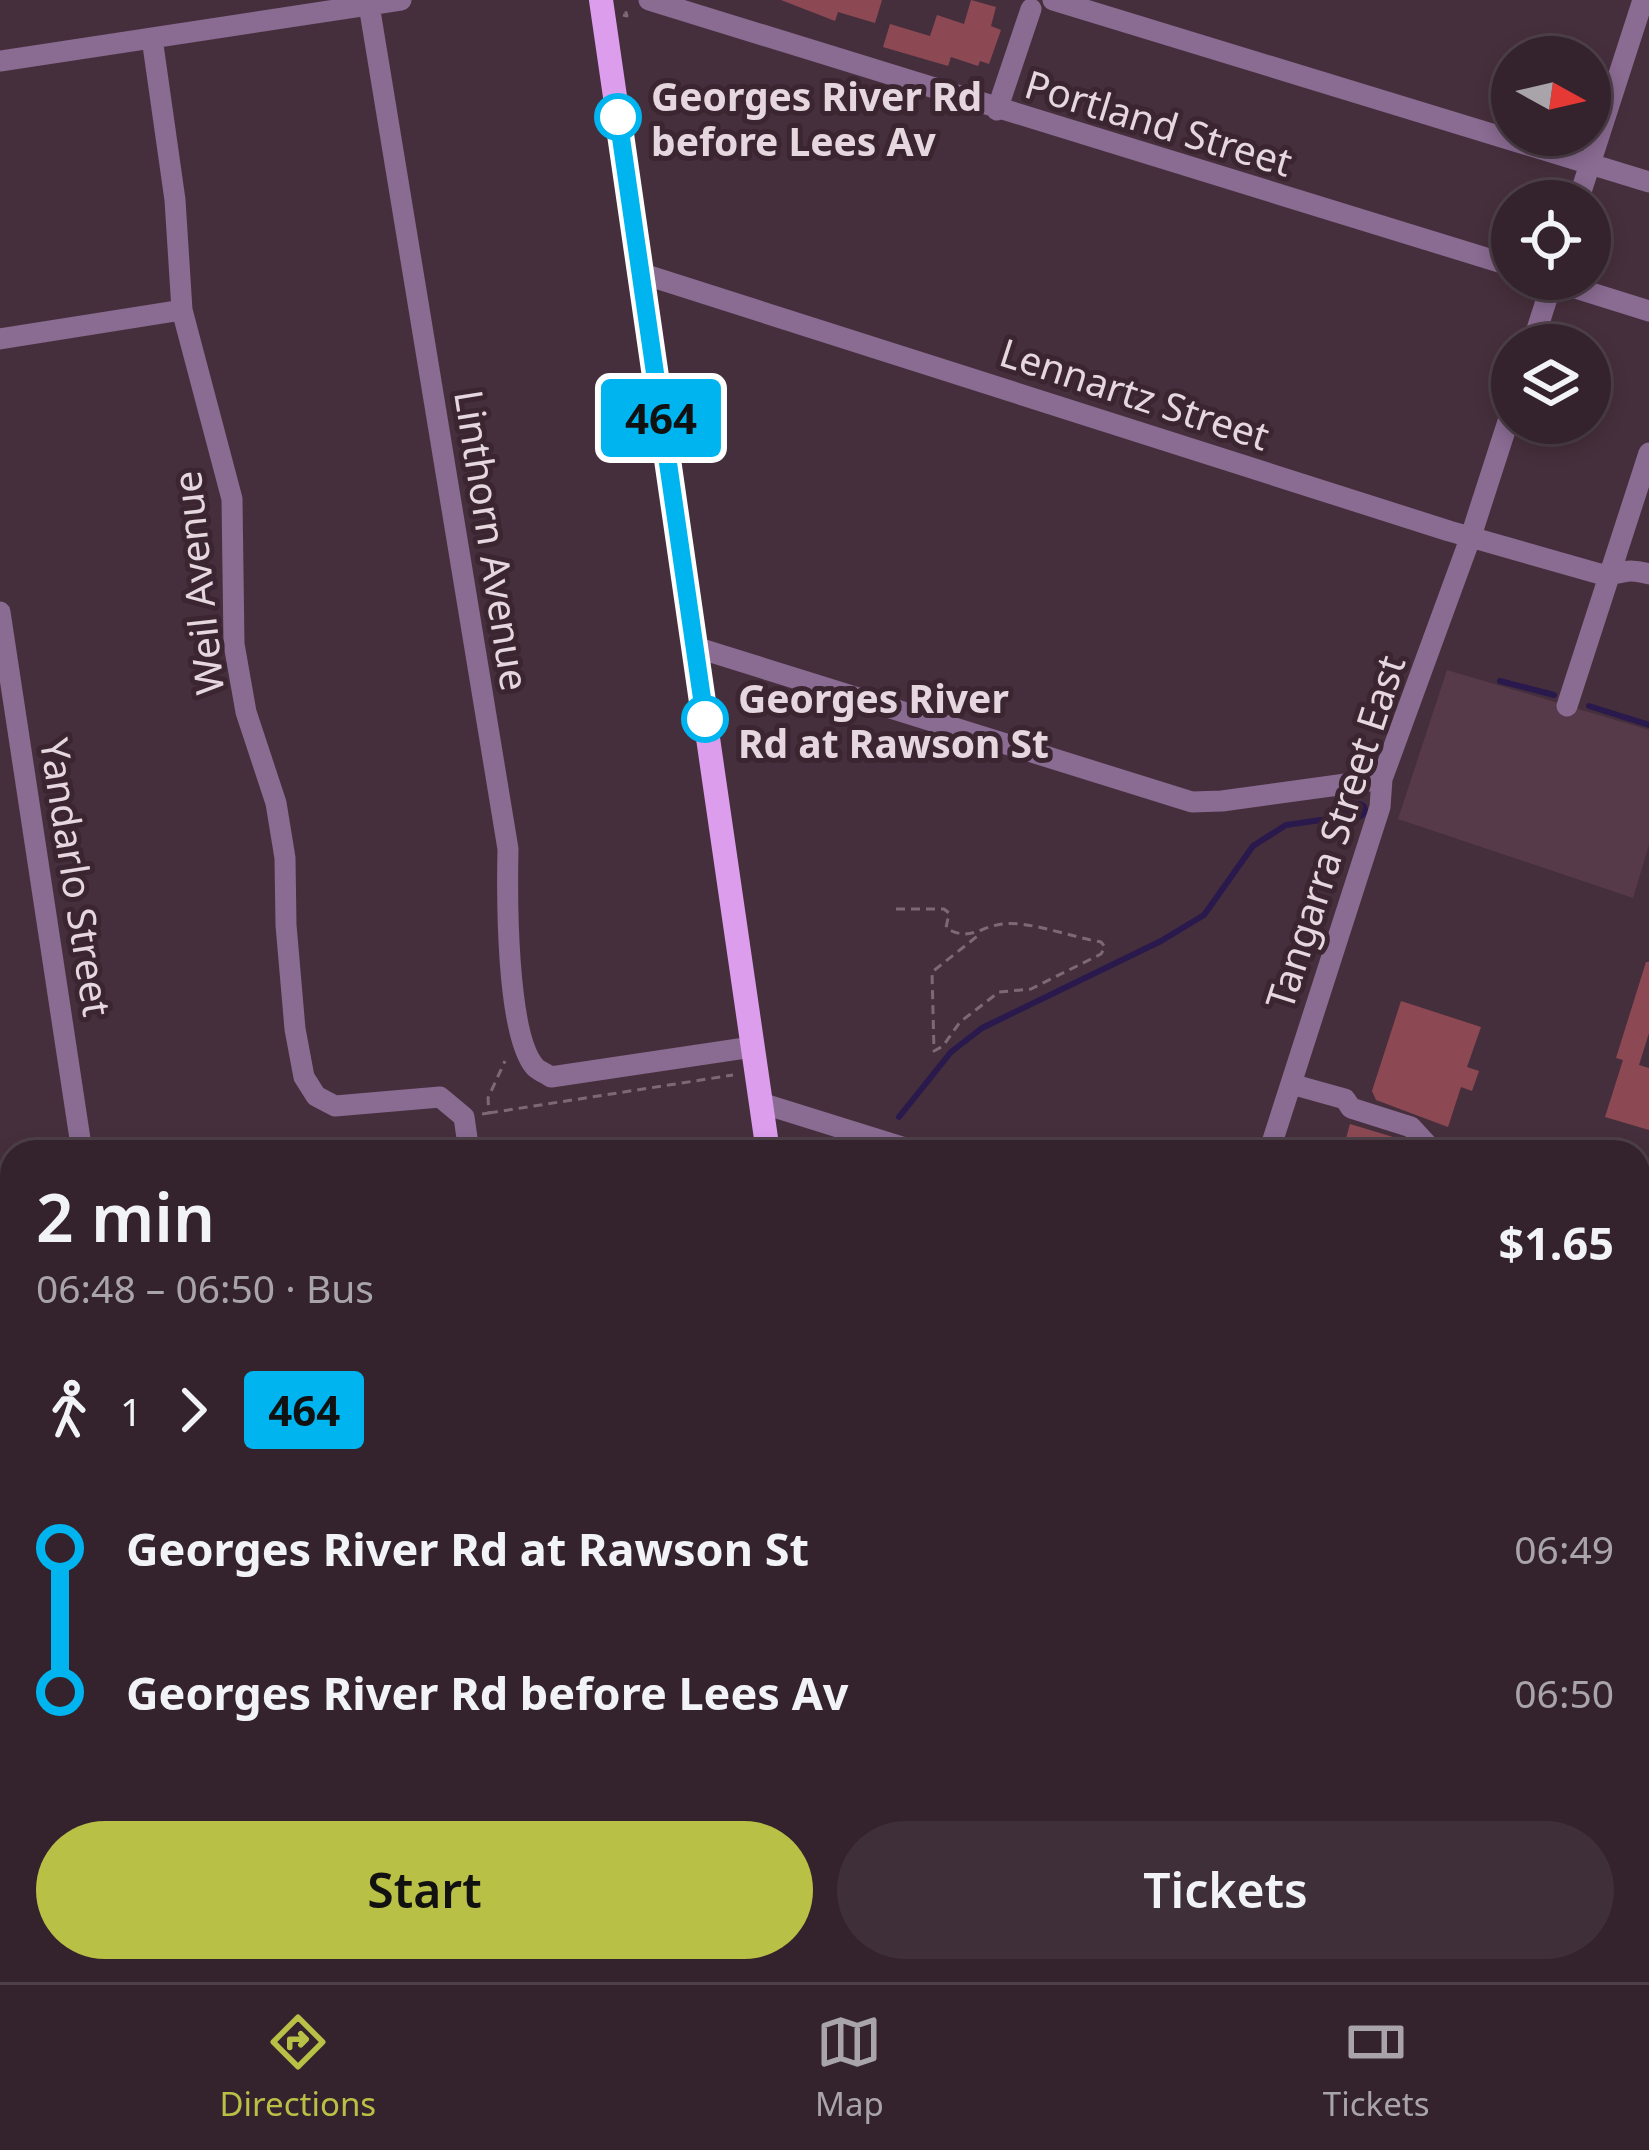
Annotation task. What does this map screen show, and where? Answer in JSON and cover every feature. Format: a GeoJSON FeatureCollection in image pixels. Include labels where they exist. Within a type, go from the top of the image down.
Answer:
{"type":"FeatureCollection","features":[{"type":"Feature","properties":{"kind":"main road"},"geometry":{"type":"LineString","coordinates":[[601,0],[766,1140]]}},
{"type":"Feature","properties":{"kind":"street"},"geometry":{"type":"LineString","coordinates":[[0,62],[401,0]]}},
{"type":"Feature","properties":{"kind":"street","name":"Portland Street"},"geometry":{"type":"LineString","coordinates":[[650,0],[1491,260]]}},
{"type":"Feature","properties":{"kind":"street"},"geometry":{"type":"LineString","coordinates":[[1585,180],[1642,0]]}},
{"type":"Feature","properties":{"kind":"street"},"geometry":{"type":"LineString","coordinates":[[997,110],[1039,2],[1649,182]]}},
{"type":"Feature","properties":{"kind":"street","name":"Linthorn Avenue"},"geometry":{"type":"LineString","coordinates":[[369,5],[508,849],[507,928],[519,1020],[536,1068],[550,1077],[752,1047]]}},
{"type":"Feature","properties":{"kind":"street","name":"Weil Avenue"},"geometry":{"type":"LineString","coordinates":[[152,38],[176,200],[182,310],[232,499],[234,644],[246,712],[276,803],[285,858],[286,926],[304,1077],[316,1096],[335,1106],[440,1097],[464,1117],[467,1140]]}},
{"type":"Feature","properties":{"kind":"street","name":"Lennartz Street"},"geometry":{"type":"LineString","coordinates":[[640,273],[1472,536],[1610,575],[1629,568],[1649,574]]}},
{"type":"Feature","properties":{"kind":"street"},"geometry":{"type":"LineString","coordinates":[[1610,300],[1649,311]]}},
{"type":"Feature","properties":{"kind":"street"},"geometry":{"type":"LineString","coordinates":[[0,339],[182,310]]}},
{"type":"Feature","properties":{"kind":"street","name":"Tangarra Street East"},"geometry":{"type":"LineString","coordinates":[[1273,1140],[1380,807],[1382,779],[1501,444]]}},
{"type":"Feature","properties":{"kind":"street"},"geometry":{"type":"LineString","coordinates":[[1568,706],[1649,453]]}},
{"type":"Feature","properties":{"kind":"street","name":"Yandarlo Street"},"geometry":{"type":"LineString","coordinates":[[0,612],[80,1140]]}},
{"type":"Feature","properties":{"kind":"street"},"geometry":{"type":"LineString","coordinates":[[694,647],[1192,802],[1382,779]]}},
{"type":"Feature","properties":{"kind":"street"},"geometry":{"type":"LineString","coordinates":[[1291,1084],[1345,1099],[1351,1108],[1411,1127],[1423,1140]]}},
{"type":"Feature","properties":{"kind":"street"},"geometry":{"type":"LineString","coordinates":[[761,1103],[880,1140]]}},
{"type":"Feature","properties":{"kind":"path"},"geometry":{"type":"LineString","coordinates":[[896,909],[944,909],[949,914],[947,931],[960,935],[1011,924],[1105,946],[1101,954],[1031,989],[999,992],[959,1022],[934,1051],[932,972],[980,934]]}},
{"type":"Feature","properties":{"kind":"path"},"geometry":{"type":"LineString","coordinates":[[489,1113],[488,1098],[505,1060]]}},
{"type":"Feature","properties":{"kind":"path"},"geometry":{"type":"LineString","coordinates":[[481,1114],[733,1075]]}},
{"type":"Feature","properties":{"kind":"shaded area"},"geometry":{"type":"Polygon","coordinates":[[[1447,670],[1649,730],[1649,845],[1633,898],[1398,819],[1447,670]]]}},
{"type":"Feature","properties":{"kind":"building"},"geometry":{"type":"Polygon","coordinates":[[[781,0],[882,0],[875,23],[838,12],[835,21],[781,0]]]}},
{"type":"Feature","properties":{"kind":"building"},"geometry":{"type":"Polygon","coordinates":[[[971,0],[996,7],[991,26],[1001,30],[989,64],[980,61],[978,66],[951,57],[948,66],[883,47],[890,24],[930,36],[937,15],[964,24],[971,0]]]}},
{"type":"Feature","properties":{"kind":"building"},"geometry":{"type":"Polygon","coordinates":[[[1646,962],[1649,1033],[1639,1065],[1649,1068],[1649,1130],[1605,1117],[1623,1060],[1616,1058],[1646,962]]]}},
{"type":"Feature","properties":{"kind":"building"},"geometry":{"type":"Polygon","coordinates":[[[1401,1001],[1481,1027],[1467,1067],[1479,1071],[1472,1091],[1461,1087],[1448,1127],[1376,1100],[1372,1091],[1401,1001]]]}},
{"type":"Feature","properties":{"kind":"building"},"geometry":{"type":"Polygon","coordinates":[[[1350,1124],[1403,1140],[1346,1140],[1350,1124]]]}},
{"type":"Feature","properties":{"kind":"waterway"},"geometry":{"type":"LineString","coordinates":[[1500,681],[1554,695]]}},
{"type":"Feature","properties":{"kind":"waterway"},"geometry":{"type":"LineString","coordinates":[[1589,706],[1649,725]]}},
{"type":"Feature","properties":{"kind":"waterway"},"geometry":{"type":"LineString","coordinates":[[1349,816],[1359,810]]}},
{"type":"Feature","properties":{"kind":"waterway"},"geometry":{"type":"LineString","coordinates":[[899,1117],[951,1052],[982,1028],[1161,941],[1204,915],[1253,846],[1286,825],[1349,816]]}},
{"type":"Feature","properties":{"kind":"bus line","name":"464"},"geometry":{"type":"LineString","coordinates":[[618,117],[705,719]]}},
{"type":"Feature","properties":{"kind":"place","name":"Georges River Rd before Lees Av"},"geometry":{"type":"Point","coordinates":[618,117]}},
{"type":"Feature","properties":{"kind":"place","name":"Georges River Rd at Rawson St"},"geometry":{"type":"Point","coordinates":[705,719]}}]}
